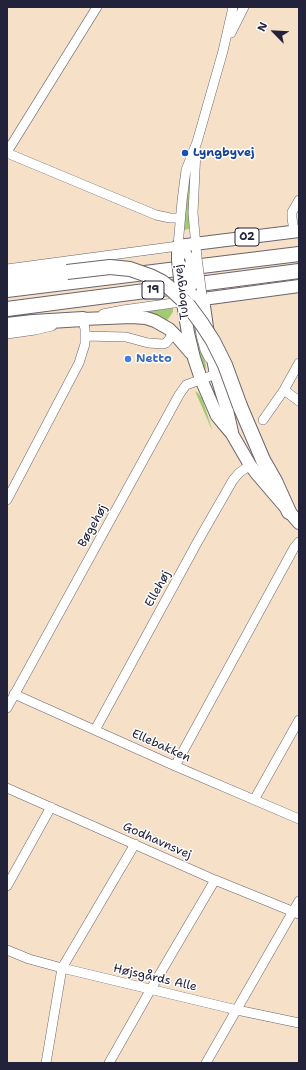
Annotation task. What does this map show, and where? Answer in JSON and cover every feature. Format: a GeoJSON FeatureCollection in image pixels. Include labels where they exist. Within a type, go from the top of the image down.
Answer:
{"type":"FeatureCollection","features":[{"type":"Feature","properties":{"kind":"highway","name":"19"},"geometry":{"type":"LineString","coordinates":[[7,290],[299,254]]}},
{"type":"Feature","properties":{"kind":"highway"},"geometry":{"type":"LineString","coordinates":[[7,280],[106,268],[130,269],[150,276],[162,282],[171,289],[188,305],[213,341],[225,365],[240,406],[263,460],[275,481],[289,512]]}},
{"type":"Feature","properties":{"kind":"highway","name":"19"},"geometry":{"type":"LineString","coordinates":[[7,309],[299,271]]}},
{"type":"Feature","properties":{"kind":"highway"},"geometry":{"type":"LineString","coordinates":[[7,325],[83,319]]}},
{"type":"Feature","properties":{"kind":"main road","name":"O2"},"geometry":{"type":"LineString","coordinates":[[183,257],[195,244],[297,231]]}},
{"type":"Feature","properties":{"kind":"main road","name":"Tuborgvej"},"geometry":{"type":"LineString","coordinates":[[183,257],[182,300],[188,333],[201,379],[216,416],[232,434],[250,464],[271,492],[299,523]]}},
{"type":"Feature","properties":{"kind":"main road"},"geometry":{"type":"LineString","coordinates":[[199,298],[299,286]]}},
{"type":"Feature","properties":{"kind":"main road","name":"Tuborgvej"},"geometry":{"type":"LineString","coordinates":[[199,298],[216,374],[228,410],[232,434]]}},
{"type":"Feature","properties":{"kind":"main road"},"geometry":{"type":"LineString","coordinates":[[83,319],[139,317],[155,321],[163,325],[170,337],[184,345],[194,358]]}},
{"type":"Feature","properties":{"kind":"street"},"geometry":{"type":"LineString","coordinates":[[97,7],[7,153],[156,214],[170,218],[180,218]]}},
{"type":"Feature","properties":{"kind":"street","name":"Tuborgvej"},"geometry":{"type":"LineString","coordinates":[[199,298],[183,257],[180,218],[186,170],[197,142],[223,51],[233,7]]}},
{"type":"Feature","properties":{"kind":"street","name":"Tuborgvej"},"geometry":{"type":"LineString","coordinates":[[223,51],[244,7]]}},
{"type":"Feature","properties":{"kind":"street","name":"Tuborgvej"},"geometry":{"type":"LineString","coordinates":[[183,257],[195,244],[193,213],[197,142]]}},
{"type":"Feature","properties":{"kind":"street"},"geometry":{"type":"LineString","coordinates":[[297,231],[292,212],[299,200]]}},
{"type":"Feature","properties":{"kind":"street"},"geometry":{"type":"LineString","coordinates":[[7,269],[183,257],[188,287],[199,298]]}},
{"type":"Feature","properties":{"kind":"street"},"geometry":{"type":"LineString","coordinates":[[7,334],[34,330],[123,310],[199,298]]}},
{"type":"Feature","properties":{"kind":"street"},"geometry":{"type":"LineString","coordinates":[[7,500],[79,363],[85,344],[83,319]]}},
{"type":"Feature","properties":{"kind":"street"},"geometry":{"type":"LineString","coordinates":[[85,336],[126,337],[148,343],[163,344],[166,343],[170,337]]}},
{"type":"Feature","properties":{"kind":"street"},"geometry":{"type":"LineString","coordinates":[[263,420],[284,390],[299,363]]}},
{"type":"Feature","properties":{"kind":"street","name":"Bøgehøj"},"geometry":{"type":"LineString","coordinates":[[7,708],[179,395],[186,385],[216,374]]}},
{"type":"Feature","properties":{"kind":"street"},"geometry":{"type":"LineString","coordinates":[[284,390],[299,401]]}},
{"type":"Feature","properties":{"kind":"street","name":"Ellehøj"},"geometry":{"type":"LineString","coordinates":[[95,730],[233,480],[250,464]]}},
{"type":"Feature","properties":{"kind":"street"},"geometry":{"type":"LineString","coordinates":[[175,766],[294,548],[299,542]]}},
{"type":"Feature","properties":{"kind":"street","name":"Ellebakken"},"geometry":{"type":"LineString","coordinates":[[14,694],[175,766],[299,818]]}},
{"type":"Feature","properties":{"kind":"street"},"geometry":{"type":"LineString","coordinates":[[254,800],[299,720]]}},
{"type":"Feature","properties":{"kind":"street","name":"Godhavnsvej"},"geometry":{"type":"LineString","coordinates":[[7,788],[215,880],[296,912]]}},
{"type":"Feature","properties":{"kind":"street"},"geometry":{"type":"LineString","coordinates":[[7,886],[51,808]]}},
{"type":"Feature","properties":{"kind":"street"},"geometry":{"type":"LineString","coordinates":[[46,1063],[62,968],[135,844]]}},
{"type":"Feature","properties":{"kind":"street"},"geometry":{"type":"LineString","coordinates":[[109,1063],[215,880]]}},
{"type":"Feature","properties":{"kind":"street"},"geometry":{"type":"LineString","coordinates":[[206,1063],[296,912],[299,901]]}},
{"type":"Feature","properties":{"kind":"street","name":"Højsgårds Alle"},"geometry":{"type":"LineString","coordinates":[[7,950],[62,968],[237,1010],[299,1023]]}},
{"type":"Feature","properties":{"kind":"green space"},"geometry":{"type":"Polygon","coordinates":[[[190,171],[189,229],[183,230],[185,198],[190,171]]]}},
{"type":"Feature","properties":{"kind":"green space"},"geometry":{"type":"Polygon","coordinates":[[[173,308],[173,312],[166,322],[143,312],[173,308]]]}},
{"type":"Feature","properties":{"kind":"green space"},"geometry":{"type":"Polygon","coordinates":[[[196,317],[206,366],[205,372],[198,353],[190,318],[196,317]]]}},
{"type":"Feature","properties":{"kind":"green space"},"geometry":{"type":"Polygon","coordinates":[[[195,391],[202,398],[212,430],[195,391]]]}},
{"type":"Feature","properties":{"kind":"place","name":"Lyngbyvej"},"geometry":{"type":"Point","coordinates":[185,153]}},
{"type":"Feature","properties":{"kind":"place","name":"Netto"},"geometry":{"type":"Point","coordinates":[128,359]}}]}
